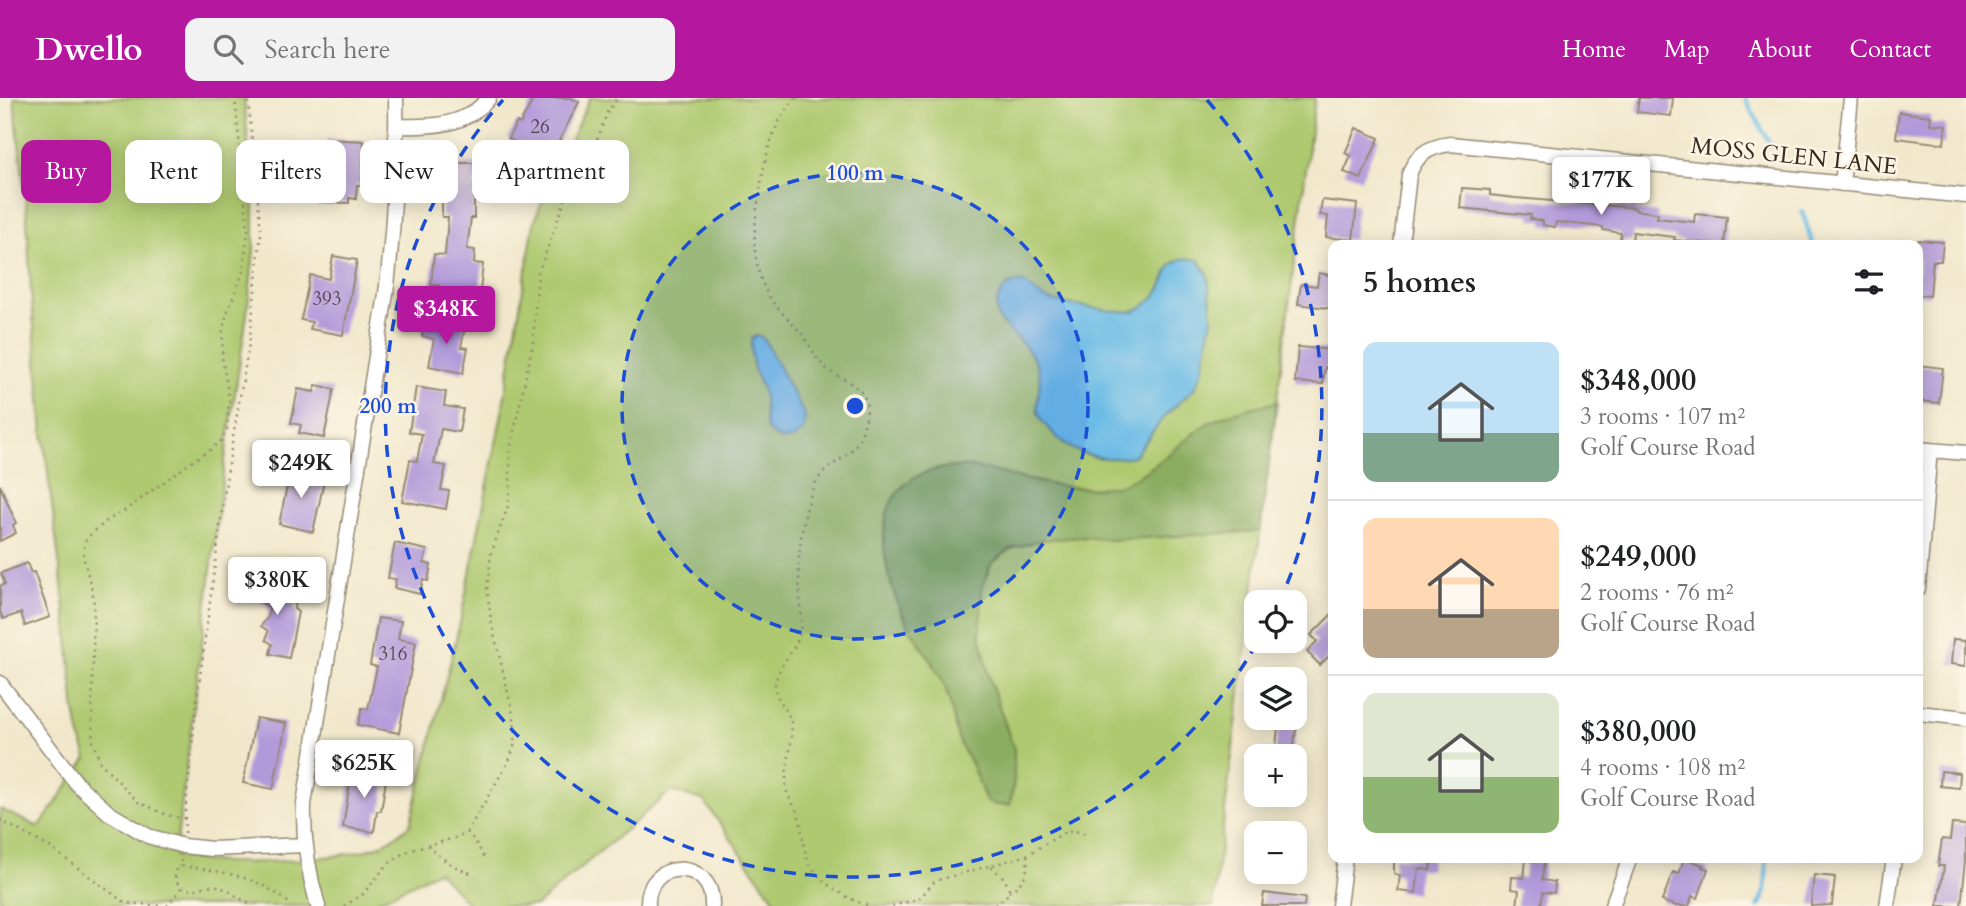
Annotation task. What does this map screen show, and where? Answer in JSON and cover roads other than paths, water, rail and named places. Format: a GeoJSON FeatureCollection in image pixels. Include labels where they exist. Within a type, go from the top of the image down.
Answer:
{"type":"FeatureCollection","features":[{"type":"Feature","properties":{"kind":"street"},"geometry":{"type":"LineString","coordinates":[[318,906],[304,845],[307,781],[387,282],[394,211],[396,98]]}},
{"type":"Feature","properties":{"kind":"street"},"geometry":{"type":"LineString","coordinates":[[396,126],[447,124],[471,115],[489,98]]}},
{"type":"Feature","properties":{"kind":"street"},"geometry":{"type":"LineString","coordinates":[[1842,184],[1851,98]]}},
{"type":"Feature","properties":{"kind":"street","name":"MOSS GLEN LANE"},"geometry":{"type":"LineString","coordinates":[[1402,240],[1409,175],[1413,164],[1419,156],[1436,146],[1464,145],[1966,196]]}},
{"type":"Feature","properties":{"kind":"street"},"geometry":{"type":"LineString","coordinates":[[1923,472],[1924,449],[1966,453]]}},
{"type":"Feature","properties":{"kind":"street"},"geometry":{"type":"LineString","coordinates":[[0,683],[93,801],[148,836],[183,846],[212,849],[304,845]]}},
{"type":"Feature","properties":{"kind":"street"},"geometry":{"type":"LineString","coordinates":[[1923,714],[1966,718]]}},
{"type":"Feature","properties":{"kind":"street"},"geometry":{"type":"LineString","coordinates":[[1339,906],[1344,863]]}},
{"type":"Feature","properties":{"kind":"street"},"geometry":{"type":"LineString","coordinates":[[1612,906],[1628,863]]}},
{"type":"Feature","properties":{"kind":"street"},"geometry":{"type":"LineString","coordinates":[[1887,906],[1893,863]]}},
{"type":"Feature","properties":{"kind":"street"},"geometry":{"type":"LineString","coordinates":[[648,906],[648,895],[654,883],[664,873],[677,869],[691,871],[703,878],[710,890],[712,906]]}},
{"type":"Feature","properties":{"kind":"water"},"geometry":{"type":"Polygon","coordinates":[[[1184,258],[1199,260],[1208,274],[1212,318],[1202,372],[1194,389],[1166,415],[1134,456],[1100,457],[1069,446],[1043,423],[1039,416],[1039,371],[1030,353],[997,315],[998,299],[1002,292],[1011,284],[1024,283],[1041,296],[1054,301],[1105,310],[1133,311],[1154,297],[1172,264],[1184,258]]]}},
{"type":"Feature","properties":{"kind":"water"},"geometry":{"type":"Polygon","coordinates":[[[757,335],[764,339],[805,416],[804,429],[791,439],[781,439],[766,426],[763,392],[751,354],[752,339],[757,335]]]}},
{"type":"Feature","properties":{"kind":"waterway"},"geometry":{"type":"LineString","coordinates":[[1745,98],[1771,146]]}},
{"type":"Feature","properties":{"kind":"waterway"},"geometry":{"type":"LineString","coordinates":[[1802,211],[1811,240]]}},
{"type":"Feature","properties":{"kind":"waterway"},"geometry":{"type":"LineString","coordinates":[[1759,906],[1765,892],[1767,863]]}}]}
